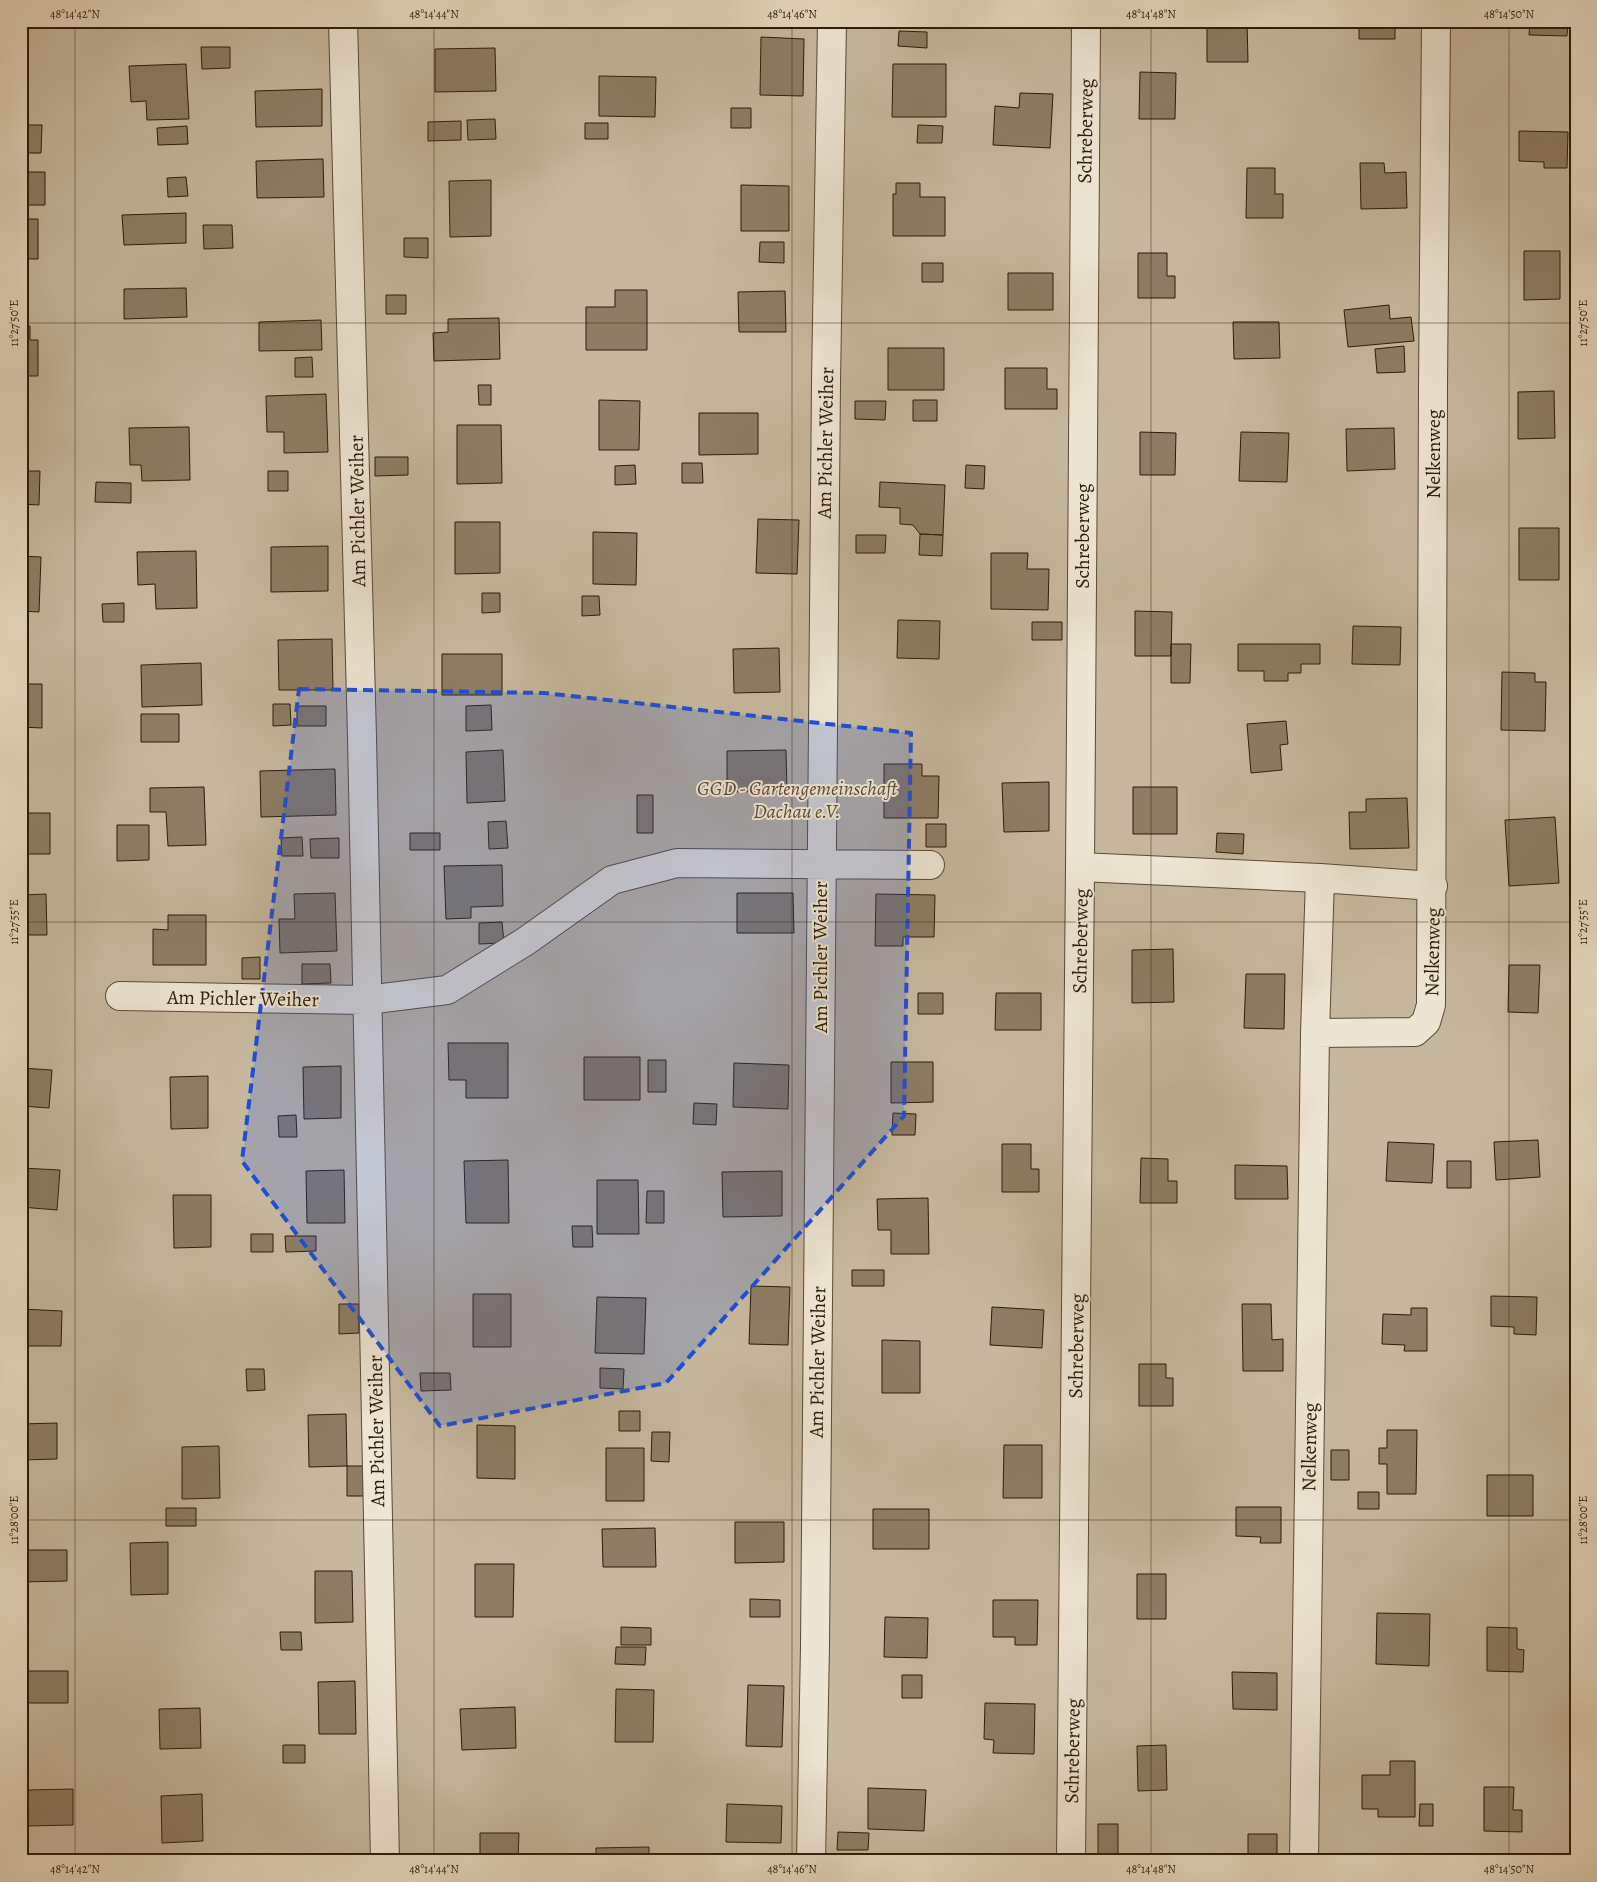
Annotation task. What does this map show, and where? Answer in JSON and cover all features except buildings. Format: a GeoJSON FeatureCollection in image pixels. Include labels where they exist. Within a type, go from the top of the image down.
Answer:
{"type":"FeatureCollection","features":[{"type":"Feature","properties":{"kind":"street","name":"Am Pichler Weiher"},"geometry":{"type":"LineString","coordinates":[[343,21],[362,737],[385,1861]]}},
{"type":"Feature","properties":{"kind":"street","name":"Am Pichler Weiher"},"geometry":{"type":"LineString","coordinates":[[811,1861],[826,382],[832,21]]}},
{"type":"Feature","properties":{"kind":"street","name":"Schreberweg"},"geometry":{"type":"LineString","coordinates":[[1071,1861],[1086,21]]}},
{"type":"Feature","properties":{"kind":"street","name":"Nelkenweg"},"geometry":{"type":"LineString","coordinates":[[1315,1033],[1415,1032],[1426,1022],[1431,1006],[1436,21]]}},
{"type":"Feature","properties":{"kind":"street","name":"Am Pichler Weiher"},"geometry":{"type":"LineString","coordinates":[[120,996],[367,1000],[447,990],[526,941],[612,880],[677,863],[930,865]]}},
{"type":"Feature","properties":{"kind":"street","name":"Nelkenweg"},"geometry":{"type":"LineString","coordinates":[[1080,867],[1320,878],[1433,886]]}},
{"type":"Feature","properties":{"kind":"street","name":"Nelkenweg"},"geometry":{"type":"LineString","coordinates":[[1304,1861],[1315,1033],[1320,878]]}},
{"type":"Feature","properties":{"kind":"highlighted area"},"geometry":{"type":"Polygon","coordinates":[[[299,689],[544,693],[911,733],[904,1116],[666,1383],[440,1426],[242,1161],[299,689]]]}},
{"type":"Feature","properties":{"kind":"green space","name":"GGD - Gartengemeinschaft Dachau e.V."},"geometry":{"type":"Polygon","coordinates":[[[21,21],[1576,21],[1576,1861],[21,1861],[21,21]]]}}]}
